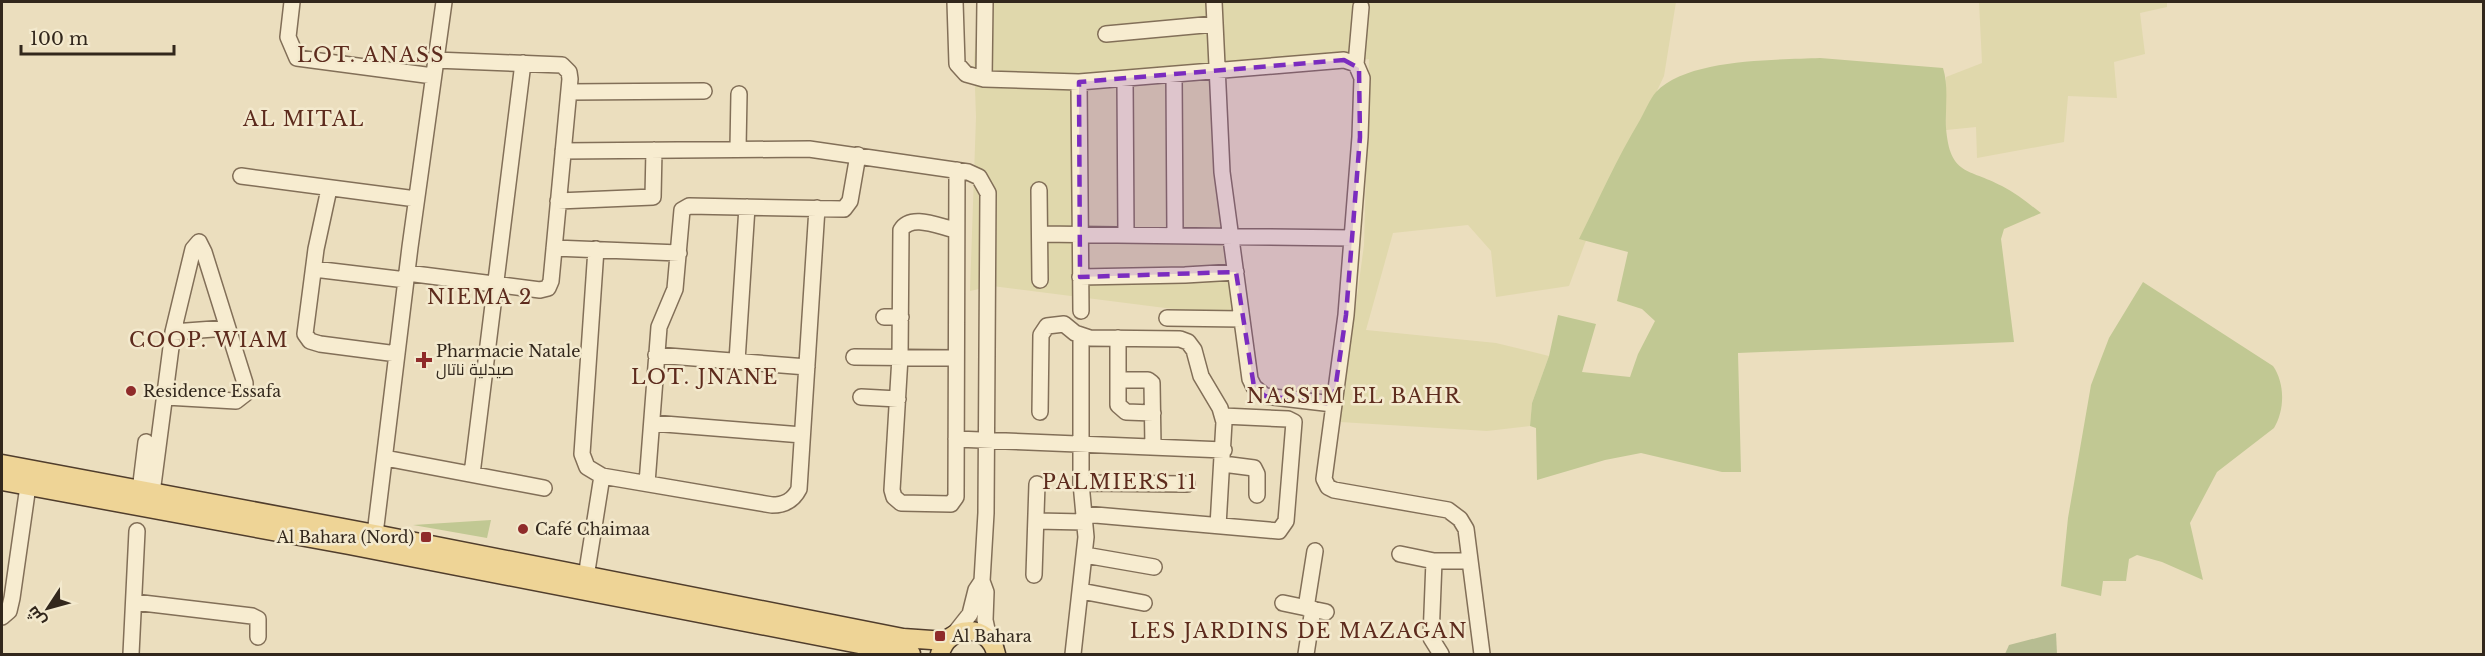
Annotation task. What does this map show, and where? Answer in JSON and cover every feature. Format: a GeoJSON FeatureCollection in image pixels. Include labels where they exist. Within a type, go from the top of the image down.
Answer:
{"type":"FeatureCollection","features":[{"type":"Feature","properties":{"kind":"main road"},"geometry":{"type":"LineString","coordinates":[[2,464],[375,534],[903,638],[947,643],[973,631],[997,649]]}},
{"type":"Feature","properties":{"kind":"main road"},"geometry":{"type":"LineString","coordinates":[[2,481],[911,654]]}},
{"type":"Feature","properties":{"kind":"street"},"geometry":{"type":"LineString","coordinates":[[292,2],[288,37],[297,58],[433,76]]}},
{"type":"Feature","properties":{"kind":"street"},"geometry":{"type":"LineString","coordinates":[[375,534],[416,199],[444,2]]}},
{"type":"Feature","properties":{"kind":"street"},"geometry":{"type":"LineString","coordinates":[[955,2],[957,64],[966,74],[984,78],[1079,82],[1125,80],[1344,60],[1356,64]]}},
{"type":"Feature","properties":{"kind":"street"},"geometry":{"type":"LineString","coordinates":[[984,78],[985,2]]}},
{"type":"Feature","properties":{"kind":"street"},"geometry":{"type":"LineString","coordinates":[[1214,2],[1221,163],[1250,379],[1257,391],[1265,396],[1333,404]]}},
{"type":"Feature","properties":{"kind":"street"},"geometry":{"type":"LineString","coordinates":[[1362,7],[1356,64],[1361,73],[1361,101],[1346,315],[1323,474],[1328,487],[1337,491],[1452,512],[1461,519],[1466,529],[1482,654]]}},
{"type":"Feature","properties":{"kind":"street"},"geometry":{"type":"LineString","coordinates":[[1106,34],[1215,24]]}},
{"type":"Feature","properties":{"kind":"street"},"geometry":{"type":"LineString","coordinates":[[314,269],[546,289],[550,284],[570,75],[562,65],[435,60]]}},
{"type":"Feature","properties":{"kind":"street"},"geometry":{"type":"LineString","coordinates":[[472,474],[523,63]]}},
{"type":"Feature","properties":{"kind":"street"},"geometry":{"type":"LineString","coordinates":[[1174,75],[1175,235]]}},
{"type":"Feature","properties":{"kind":"street"},"geometry":{"type":"LineString","coordinates":[[1125,80],[1126,235]]}},
{"type":"Feature","properties":{"kind":"street"},"geometry":{"type":"LineString","coordinates":[[1079,82],[1081,311]]}},
{"type":"Feature","properties":{"kind":"street"},"geometry":{"type":"LineString","coordinates":[[569,92],[704,91]]}},
{"type":"Feature","properties":{"kind":"street"},"geometry":{"type":"LineString","coordinates":[[738,148],[739,94]]}},
{"type":"Feature","properties":{"kind":"street"},"geometry":{"type":"LineString","coordinates":[[563,151],[800,148],[957,170],[979,177],[988,193],[986,440],[982,581],[986,592],[985,620],[997,649]]}},
{"type":"Feature","properties":{"kind":"street"},"geometry":{"type":"LineString","coordinates":[[558,201],[653,197],[654,150]]}},
{"type":"Feature","properties":{"kind":"street"},"geometry":{"type":"LineString","coordinates":[[647,483],[660,321],[675,289],[681,215],[684,208],[688,206],[840,210],[849,204],[858,155]]}},
{"type":"Feature","properties":{"kind":"street"},"geometry":{"type":"LineString","coordinates":[[956,230],[912,221],[902,226],[900,234],[900,357],[892,490],[899,502],[954,502],[956,497],[957,170]]}},
{"type":"Feature","properties":{"kind":"street"},"geometry":{"type":"LineString","coordinates":[[242,176],[416,199]]}},
{"type":"Feature","properties":{"kind":"street"},"geometry":{"type":"LineString","coordinates":[[329,189],[316,249],[304,329],[310,341],[397,354]]}},
{"type":"Feature","properties":{"kind":"street"},"geometry":{"type":"LineString","coordinates":[[1039,190],[1040,280]]}},
{"type":"Feature","properties":{"kind":"street"},"geometry":{"type":"LineString","coordinates":[[737,362],[747,207]]}},
{"type":"Feature","properties":{"kind":"street"},"geometry":{"type":"LineString","coordinates":[[596,249],[582,454],[587,467],[602,476],[772,505],[783,504],[792,499],[799,489],[817,208]]}},
{"type":"Feature","properties":{"kind":"street"},"geometry":{"type":"LineString","coordinates":[[1040,234],[1352,238]]}},
{"type":"Feature","properties":{"kind":"street"},"geometry":{"type":"LineString","coordinates":[[146,492],[166,397],[173,332],[190,262],[198,242],[204,252],[246,388],[243,397],[236,401],[166,397]]}},
{"type":"Feature","properties":{"kind":"street"},"geometry":{"type":"LineString","coordinates":[[554,248],[679,253]]}},
{"type":"Feature","properties":{"kind":"street"},"geometry":{"type":"LineString","coordinates":[[1080,277],[1236,272]]}},
{"type":"Feature","properties":{"kind":"street"},"geometry":{"type":"LineString","coordinates":[[884,317],[901,317]]}},
{"type":"Feature","properties":{"kind":"street"},"geometry":{"type":"LineString","coordinates":[[1167,318],[1242,319]]}},
{"type":"Feature","properties":{"kind":"street"},"geometry":{"type":"LineString","coordinates":[[1040,412],[1041,335],[1047,326],[1064,324],[1082,336],[1180,339],[1188,342],[1194,350],[1201,376],[1223,416],[1225,429],[1218,526]]}},
{"type":"Feature","properties":{"kind":"street"},"geometry":{"type":"LineString","coordinates":[[173,332],[227,328]]}},
{"type":"Feature","properties":{"kind":"street"},"geometry":{"type":"LineString","coordinates":[[1073,654],[1085,555],[1085,518],[1081,483],[1082,336]]}},
{"type":"Feature","properties":{"kind":"street"},"geometry":{"type":"LineString","coordinates":[[1118,338],[1117,401],[1120,409],[1126,412],[1153,413]]}},
{"type":"Feature","properties":{"kind":"street"},"geometry":{"type":"LineString","coordinates":[[656,355],[807,367]]}},
{"type":"Feature","properties":{"kind":"street"},"geometry":{"type":"LineString","coordinates":[[854,357],[956,358]]}},
{"type":"Feature","properties":{"kind":"street"},"geometry":{"type":"LineString","coordinates":[[1118,380],[1150,381],[1154,388],[1153,447]]}},
{"type":"Feature","properties":{"kind":"street"},"geometry":{"type":"LineString","coordinates":[[861,397],[898,399]]}},
{"type":"Feature","properties":{"kind":"street"},"geometry":{"type":"LineString","coordinates":[[1036,520],[1085,518],[1276,532],[1286,521],[1294,422],[1288,419],[1223,416]]}},
{"type":"Feature","properties":{"kind":"street"},"geometry":{"type":"LineString","coordinates":[[652,423],[802,435]]}},
{"type":"Feature","properties":{"kind":"street"},"geometry":{"type":"LineString","coordinates":[[956,439],[1153,447],[1223,457],[1254,468],[1257,474],[1257,495]]}},
{"type":"Feature","properties":{"kind":"street"},"geometry":{"type":"LineString","coordinates":[[146,442],[146,492]]}},
{"type":"Feature","properties":{"kind":"street"},"geometry":{"type":"LineString","coordinates":[[385,458],[544,488]]}},
{"type":"Feature","properties":{"kind":"street"},"geometry":{"type":"LineString","coordinates":[[586,577],[602,476]]}},
{"type":"Feature","properties":{"kind":"street"},"geometry":{"type":"LineString","coordinates":[[1081,483],[1187,484]]}},
{"type":"Feature","properties":{"kind":"street"},"geometry":{"type":"LineString","coordinates":[[1034,575],[1037,484]]}},
{"type":"Feature","properties":{"kind":"street"},"geometry":{"type":"LineString","coordinates":[[2,618],[9,611],[7,597],[28,486]]}},
{"type":"Feature","properties":{"kind":"street"},"geometry":{"type":"LineString","coordinates":[[131,654],[138,531]]}},
{"type":"Feature","properties":{"kind":"street"},"geometry":{"type":"LineString","coordinates":[[1306,654],[1315,610],[1315,551]]}},
{"type":"Feature","properties":{"kind":"street"},"geometry":{"type":"LineString","coordinates":[[1400,554],[1434,561],[1470,561]]}},
{"type":"Feature","properties":{"kind":"street"},"geometry":{"type":"LineString","coordinates":[[1085,555],[1154,567]]}},
{"type":"Feature","properties":{"kind":"street"},"geometry":{"type":"LineString","coordinates":[[1434,561],[1431,638],[1441,654]]}},
{"type":"Feature","properties":{"kind":"street"},"geometry":{"type":"LineString","coordinates":[[947,643],[970,614],[976,590],[982,581]]}},
{"type":"Feature","properties":{"kind":"street"},"geometry":{"type":"LineString","coordinates":[[1081,591],[1144,603]]}},
{"type":"Feature","properties":{"kind":"street"},"geometry":{"type":"LineString","coordinates":[[134,602],[255,616],[259,622],[258,637]]}},
{"type":"Feature","properties":{"kind":"street"},"geometry":{"type":"LineString","coordinates":[[1283,603],[1315,610]]}},
{"type":"Feature","properties":{"kind":"highlighted area"},"geometry":{"type":"Polygon","coordinates":[[[1344,60],[1359,68],[1360,137],[1346,315],[1333,404],[1265,396],[1254,387],[1236,272],[1080,277],[1079,82],[1344,60]]]}},
{"type":"Feature","properties":{"kind":"shaded area"},"geometry":{"type":"Polygon","coordinates":[[[979,2],[1676,2],[1664,76],[1585,243],[1569,286],[1496,297],[1491,251],[1468,225],[1393,233],[1366,330],[1496,343],[1549,356],[1532,403],[1530,426],[1487,431],[1340,422],[1364,245],[1369,59],[1217,75],[1211,115],[1236,317],[992,286],[970,291],[976,117],[974,60],[979,2]]]}},
{"type":"Feature","properties":{"kind":"shaded area"},"geometry":{"type":"Polygon","coordinates":[[[1979,2],[2167,2],[2167,7],[2140,13],[2145,54],[2114,62],[2117,98],[2068,96],[2064,142],[1977,158],[1976,127],[1946,130],[1946,77],[1982,63],[1979,2]]]}},
{"type":"Feature","properties":{"kind":"green space"},"geometry":{"type":"Polygon","coordinates":[[[1820,58],[1943,68],[1946,83],[1948,144],[1957,163],[1970,172],[2007,189],[2041,213],[2004,229],[2001,239],[2014,342],[1738,353],[1741,472],[1722,472],[1641,453],[1605,460],[1537,480],[1536,428],[1530,426],[1532,403],[1549,356],[1558,315],[1596,324],[1582,372],[1630,377],[1638,354],[1655,321],[1642,309],[1617,301],[1628,252],[1579,239],[1616,164],[1656,92],[1670,81],[1710,67],[1757,61],[1820,58]]]}},
{"type":"Feature","properties":{"kind":"green space"},"geometry":{"type":"Polygon","coordinates":[[[2143,282],[2273,366],[2280,380],[2282,405],[2274,428],[2217,472],[2190,523],[2203,580],[2162,562],[2137,555],[2129,559],[2126,581],[2103,581],[2101,596],[2061,586],[2068,518],[2091,385],[2109,338],[2143,282]]]}},
{"type":"Feature","properties":{"kind":"green space"},"geometry":{"type":"Polygon","coordinates":[[[491,520],[487,538],[413,525],[491,520]]]}},
{"type":"Feature","properties":{"kind":"green space"},"geometry":{"type":"Polygon","coordinates":[[[2056,633],[2057,654],[2005,654],[2009,645],[2056,633]]]}},
{"type":"Feature","properties":{"kind":"place","name":"Pharmacie Natale صيدلية ناتال"},"geometry":{"type":"Point","coordinates":[424,360]}},
{"type":"Feature","properties":{"kind":"place","name":"Residence Essafa"},"geometry":{"type":"Point","coordinates":[131,391]}},
{"type":"Feature","properties":{"kind":"place","name":"Café Chaimaa"},"geometry":{"type":"Point","coordinates":[523,529]}},
{"type":"Feature","properties":{"kind":"place","name":"Al Bahara (Nord)"},"geometry":{"type":"Point","coordinates":[426,537]}},
{"type":"Feature","properties":{"kind":"place","name":"Al Bahara"},"geometry":{"type":"Point","coordinates":[940,636]}},
{"type":"Feature","properties":{"kind":"district","name":"LOT. ANASS"},"geometry":{"type":"Point","coordinates":[371,55]}},
{"type":"Feature","properties":{"kind":"district","name":"AL MITAL"},"geometry":{"type":"Point","coordinates":[304,119]}},
{"type":"Feature","properties":{"kind":"district","name":"NIEMA 2"},"geometry":{"type":"Point","coordinates":[480,297]}},
{"type":"Feature","properties":{"kind":"district","name":"COOP. WIAM"},"geometry":{"type":"Point","coordinates":[209,340]}},
{"type":"Feature","properties":{"kind":"district","name":"LOT. JNANE"},"geometry":{"type":"Point","coordinates":[705,377]}},
{"type":"Feature","properties":{"kind":"district","name":"NASSIM EL BAHR"},"geometry":{"type":"Point","coordinates":[1354,396]}},
{"type":"Feature","properties":{"kind":"district","name":"PALMIERS 11"},"geometry":{"type":"Point","coordinates":[1120,482]}},
{"type":"Feature","properties":{"kind":"district","name":"LES JARDINS DE MAZAGAN"},"geometry":{"type":"Point","coordinates":[1299,631]}}]}
